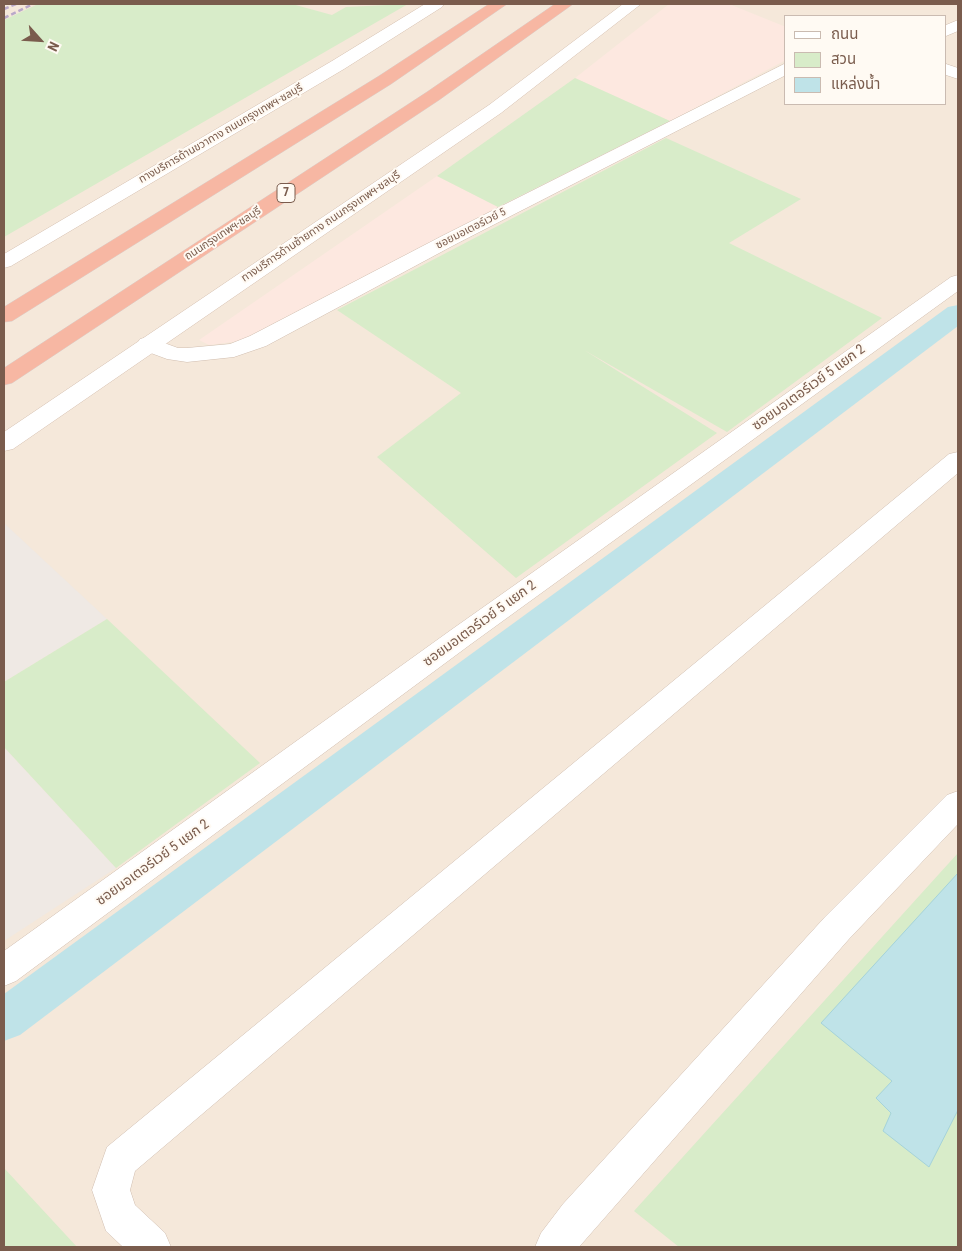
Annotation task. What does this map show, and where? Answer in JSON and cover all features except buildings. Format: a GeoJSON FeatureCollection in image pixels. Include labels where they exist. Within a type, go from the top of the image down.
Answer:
{"type":"FeatureCollection","features":[{"type":"Feature","properties":{"kind":"highway"},"geometry":{"type":"LineString","coordinates":[[4,316],[385,80],[499,4]]}},
{"type":"Feature","properties":{"kind":"highway","name":"ถนนกรุงเทพฯ-ชลบุรี"},"geometry":{"type":"LineString","coordinates":[[4,378],[433,96],[565,4]]}},
{"type":"Feature","properties":{"kind":"street","name":"ทางบริการด้านขวาทาง ถนนกรุงเทพฯ-ชลบุรี"},"geometry":{"type":"LineString","coordinates":[[4,262],[338,65],[436,4]]}},
{"type":"Feature","properties":{"kind":"street","name":"ทางบริการด้านซ้ายทาง ถนนกรุงเทพฯ-ชลบุรี"},"geometry":{"type":"LineString","coordinates":[[4,443],[495,109],[633,4]]}},
{"type":"Feature","properties":{"kind":"street","name":"ซอยมอเตอร์เวย์ 5"},"geometry":{"type":"LineString","coordinates":[[148,344],[175,354],[187,355],[234,350],[258,341],[449,240],[784,69]]}},
{"type":"Feature","properties":{"kind":"street","name":"ซอยมอเตอร์เวย์ 5 แยก 2"},"geometry":{"type":"LineString","coordinates":[[4,970],[469,632],[958,281]]}},
{"type":"Feature","properties":{"kind":"street"},"geometry":{"type":"LineString","coordinates":[[151,1247],[120,1216],[111,1190],[120,1160],[958,460]]}},
{"type":"Feature","properties":{"kind":"street"},"geometry":{"type":"LineString","coordinates":[[555,1247],[577,1218],[837,928],[958,804]]}},
{"type":"Feature","properties":{"kind":"shaded area"},"geometry":{"type":"Polygon","coordinates":[[[4,4],[958,4],[958,1247],[4,1247],[4,4]]]}},
{"type":"Feature","properties":{"kind":"shaded area"},"geometry":{"type":"Polygon","coordinates":[[[669,4],[729,4],[784,26],[784,61],[670,121],[575,78],[669,4]]]}},
{"type":"Feature","properties":{"kind":"shaded area"},"geometry":{"type":"Polygon","coordinates":[[[437,176],[498,207],[240,341],[209,345],[199,340],[437,176]]]}},
{"type":"Feature","properties":{"kind":"shaded area"},"geometry":{"type":"Polygon","coordinates":[[[4,523],[107,619],[4,682],[4,523]]]}},
{"type":"Feature","properties":{"kind":"shaded area"},"geometry":{"type":"Polygon","coordinates":[[[4,747],[116,868],[4,941],[4,747]]]}},
{"type":"Feature","properties":{"kind":"green space"},"geometry":{"type":"Polygon","coordinates":[[[38,4],[292,4],[332,15],[346,7],[408,4],[4,237],[4,20],[38,4]]]}},
{"type":"Feature","properties":{"kind":"green space"},"geometry":{"type":"Polygon","coordinates":[[[575,78],[670,121],[498,207],[437,176],[575,78]]]}},
{"type":"Feature","properties":{"kind":"green space"},"geometry":{"type":"Polygon","coordinates":[[[666,138],[801,199],[729,243],[882,318],[727,432],[584,350],[717,433],[516,578],[377,457],[461,393],[337,310],[666,138]]]}},
{"type":"Feature","properties":{"kind":"green space"},"geometry":{"type":"Polygon","coordinates":[[[107,619],[260,763],[116,868],[4,747],[4,682],[107,619]]]}},
{"type":"Feature","properties":{"kind":"green space"},"geometry":{"type":"Polygon","coordinates":[[[958,853],[958,1247],[679,1247],[634,1211],[958,853]]]}},
{"type":"Feature","properties":{"kind":"green space"},"geometry":{"type":"Polygon","coordinates":[[[4,1168],[77,1247],[4,1247],[4,1168]]]}},
{"type":"Feature","properties":{"kind":"water"},"geometry":{"type":"Polygon","coordinates":[[[958,873],[958,1110],[929,1167],[883,1131],[891,1113],[876,1098],[892,1081],[821,1023],[958,873]]]}},
{"type":"Feature","properties":{"kind":"waterway"},"geometry":{"type":"LineString","coordinates":[[4,1020],[958,313]]}},
{"type":"Feature","properties":{"kind":"railway"},"geometry":{"type":"LineString","coordinates":[[4,9],[16,4]]}},
{"type":"Feature","properties":{"kind":"railway"},"geometry":{"type":"LineString","coordinates":[[4,18],[33,4]]}}]}
